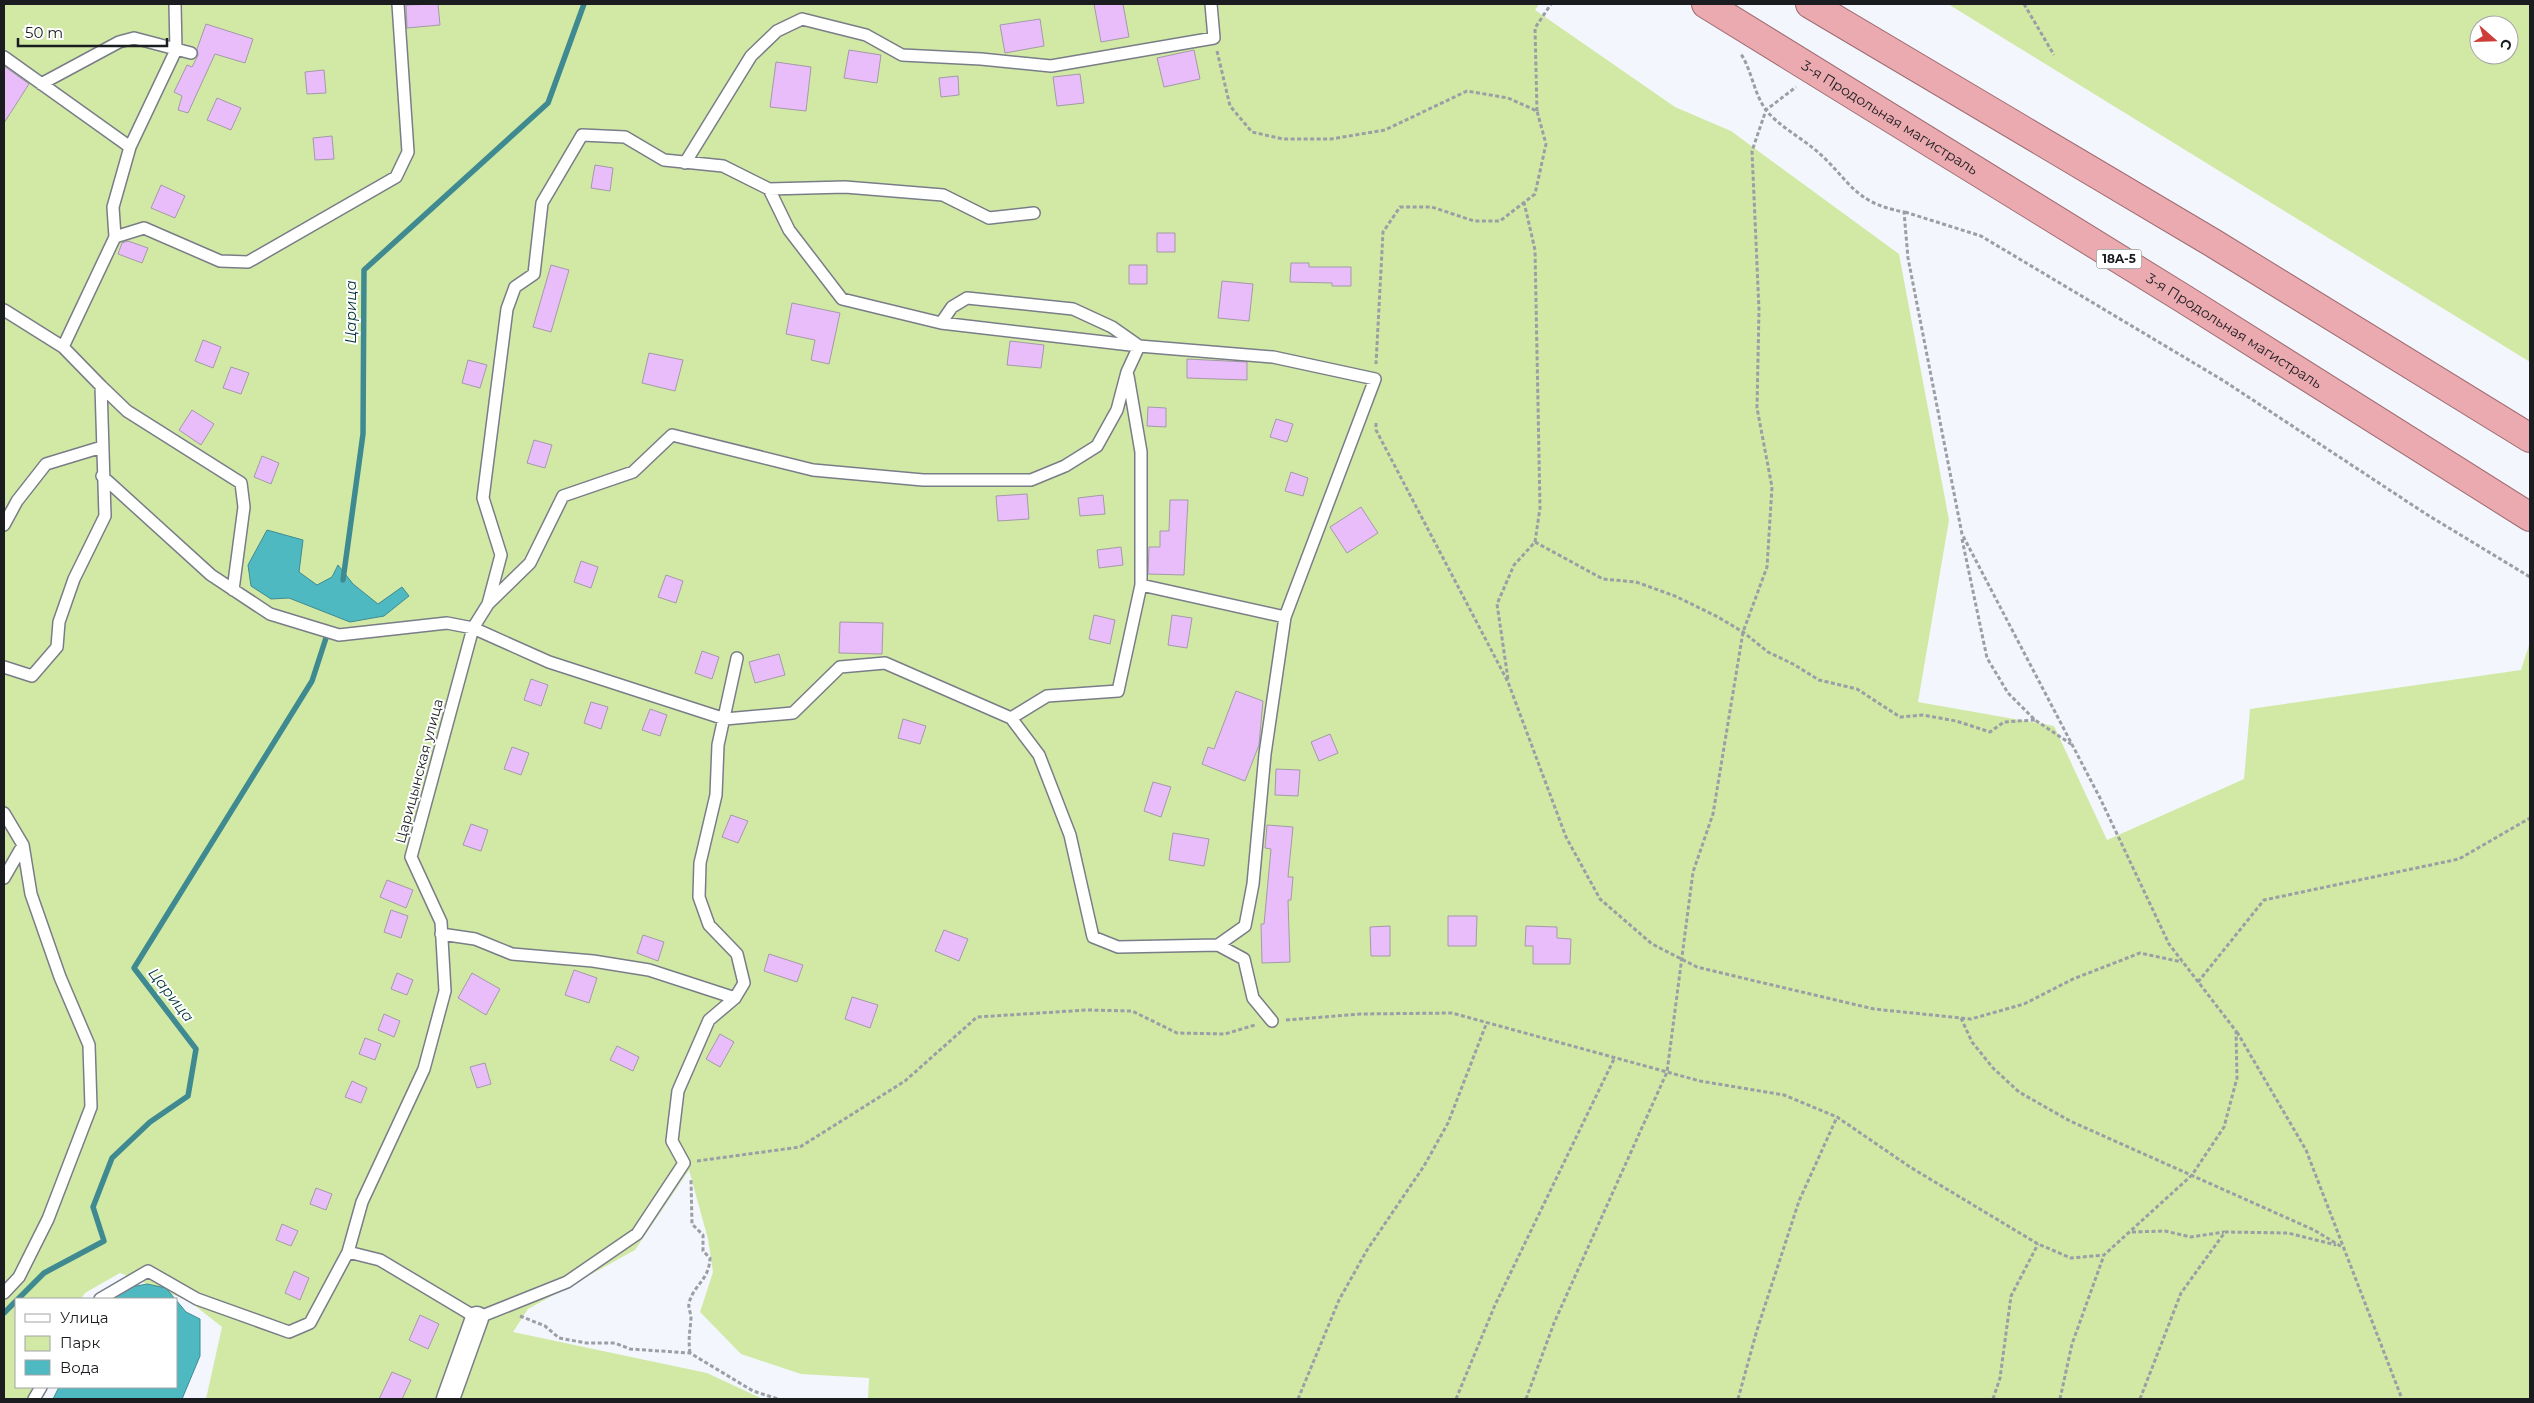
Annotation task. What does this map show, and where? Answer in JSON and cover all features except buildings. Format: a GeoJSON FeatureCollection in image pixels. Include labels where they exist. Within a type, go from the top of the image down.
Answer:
{"type":"FeatureCollection","features":[{"type":"Feature","properties":{"kind":"highway","name":"3-я Продольная магистраль"},"geometry":{"type":"LineString","coordinates":[[1706,4],[2184,299],[2530,517]]}},
{"type":"Feature","properties":{"kind":"highway"},"geometry":{"type":"LineString","coordinates":[[1810,4],[2213,244],[2530,438]]}},
{"type":"Feature","properties":{"kind":"street"},"geometry":{"type":"LineString","coordinates":[[448,1399],[477,1318]]}},
{"type":"Feature","properties":{"kind":"lane"},"geometry":{"type":"LineString","coordinates":[[63,347],[115,238],[112,207],[130,147],[176,50],[175,4]]}},
{"type":"Feature","properties":{"kind":"lane"},"geometry":{"type":"LineString","coordinates":[[115,238],[144,228],[220,261],[248,262],[396,177],[408,152],[398,4]]}},
{"type":"Feature","properties":{"kind":"lane"},"geometry":{"type":"LineString","coordinates":[[684,162],[752,56],[777,31],[802,19],[866,35],[902,55],[981,59],[1050,66],[1214,38],[1211,4]]}},
{"type":"Feature","properties":{"kind":"lane"},"geometry":{"type":"LineString","coordinates":[[41,84],[119,42],[134,38],[191,54]]}},
{"type":"Feature","properties":{"kind":"lane"},"geometry":{"type":"LineString","coordinates":[[4,57],[130,147]]}},
{"type":"Feature","properties":{"kind":"lane"},"geometry":{"type":"LineString","coordinates":[[488,604],[502,555],[483,498],[507,309],[515,287],[534,274],[542,203],[582,135],[625,137],[664,160],[723,166],[769,188],[845,188],[943,196],[989,218],[1034,213]]}},
{"type":"Feature","properties":{"kind":"lane"},"geometry":{"type":"LineString","coordinates":[[769,188],[789,230],[842,299],[941,323],[1139,346],[1273,357],[1375,379],[1285,618],[1265,754],[1252,884],[1245,926],[1218,944]]}},
{"type":"Feature","properties":{"kind":"lane"},"geometry":{"type":"LineString","coordinates":[[941,323],[952,307],[967,298],[1073,309],[1112,327],[1139,346]]}},
{"type":"Feature","properties":{"kind":"lane"},"geometry":{"type":"LineString","coordinates":[[4,310],[63,347],[127,411],[241,483],[244,507],[233,590]]}},
{"type":"Feature","properties":{"kind":"lane"},"geometry":{"type":"LineString","coordinates":[[488,604],[530,563],[563,496],[633,472],[672,435],[813,470],[923,480],[1031,480],[1065,466],[1097,446],[1117,410],[1128,372],[1139,346]]}},
{"type":"Feature","properties":{"kind":"lane"},"geometry":{"type":"LineString","coordinates":[[1012,718],[1047,696],[1118,691],[1141,585],[1141,452],[1128,372]]}},
{"type":"Feature","properties":{"kind":"lane"},"geometry":{"type":"LineString","coordinates":[[4,667],[32,676],[57,647],[59,622],[74,579],[104,516],[101,386]]}},
{"type":"Feature","properties":{"kind":"lane"},"geometry":{"type":"LineString","coordinates":[[4,525],[17,501],[46,464],[102,447]]}},
{"type":"Feature","properties":{"kind":"lane"},"geometry":{"type":"LineString","coordinates":[[102,476],[211,575],[233,590],[270,614],[339,635],[447,623],[473,628],[549,662],[724,719],[793,713],[840,667],[885,663],[1012,718],[1039,755],[1070,835],[1093,937],[1118,947],[1218,944],[1244,959],[1253,998],[1272,1021]]}},
{"type":"Feature","properties":{"kind":"lane"},"geometry":{"type":"LineString","coordinates":[[1141,585],[1285,618]]}},
{"type":"Feature","properties":{"kind":"lane","name":"Царицынская улица"},"geometry":{"type":"LineString","coordinates":[[102,1298],[148,1271],[197,1299],[289,1332],[310,1323],[348,1252],[362,1202],[424,1069],[445,991],[441,922],[411,857],[473,628],[488,604]]}},
{"type":"Feature","properties":{"kind":"lane"},"geometry":{"type":"LineString","coordinates":[[348,1252],[380,1260],[477,1318],[567,1282],[637,1234],[684,1163],[672,1141],[678,1091],[709,1020],[735,998],[744,983],[737,954],[709,925],[699,897],[700,864],[716,795],[718,745],[737,658]]}},
{"type":"Feature","properties":{"kind":"lane"},"geometry":{"type":"LineString","coordinates":[[4,813],[23,845],[31,894],[60,977],[90,1045],[90,1107],[48,1219],[19,1277],[4,1293]]}},
{"type":"Feature","properties":{"kind":"lane"},"geometry":{"type":"LineString","coordinates":[[4,878],[23,845]]}},
{"type":"Feature","properties":{"kind":"lane"},"geometry":{"type":"LineString","coordinates":[[441,934],[475,939],[512,954],[593,961],[649,970],[735,998]]}},
{"type":"Feature","properties":{"kind":"lane"},"geometry":{"type":"LineString","coordinates":[[34,1399],[40,1388]]}},
{"type":"Feature","properties":{"kind":"path"},"geometry":{"type":"LineString","coordinates":[[1375,379],[1383,232],[1400,208],[1432,207],[1474,221],[1500,221],[1535,194],[1546,144],[1537,111],[1535,28],[1551,4]]}},
{"type":"Feature","properties":{"kind":"path"},"geometry":{"type":"LineString","coordinates":[[2024,4],[2054,55]]}},
{"type":"Feature","properties":{"kind":"path"},"geometry":{"type":"LineString","coordinates":[[1214,38],[1230,106],[1252,132],[1283,139],[1331,139],[1385,130],[1467,90],[1508,98],[1537,111]]}},
{"type":"Feature","properties":{"kind":"path"},"geometry":{"type":"LineString","coordinates":[[1736,46],[1748,65],[1766,110],[1815,150],[1849,187],[1875,205],[1981,236],[2224,381],[2426,514],[2530,577]]}},
{"type":"Feature","properties":{"kind":"path"},"geometry":{"type":"LineString","coordinates":[[1526,1399],[1554,1323],[1667,1072],[1693,872],[1713,814],[1743,632],[1767,567],[1772,487],[1757,408],[1759,310],[1752,150],[1766,110],[1817,72]]}},
{"type":"Feature","properties":{"kind":"path"},"geometry":{"type":"LineString","coordinates":[[1508,682],[1497,604],[1514,564],[1535,542],[1540,508],[1535,250],[1524,202]]}},
{"type":"Feature","properties":{"kind":"path"},"geometry":{"type":"LineString","coordinates":[[1904,212],[1908,258],[1988,658],[2008,693],[2035,720],[2072,744]]}},
{"type":"Feature","properties":{"kind":"path"},"geometry":{"type":"LineString","coordinates":[[1376,422],[1376,430],[1508,682],[1566,838],[1600,899],[1652,944],[1697,967],[1874,1009],[1971,1019],[2024,1004],[2073,979],[2140,953],[2183,962]]}},
{"type":"Feature","properties":{"kind":"path"},"geometry":{"type":"LineString","coordinates":[[1962,534],[2100,798],[2169,944],[2236,1032],[2306,1150],[2402,1399]]}},
{"type":"Feature","properties":{"kind":"path"},"geometry":{"type":"LineString","coordinates":[[1535,542],[1603,579],[1636,582],[1675,596],[1743,632],[1768,652],[1794,664],[1819,680],[1857,689],[1900,717],[1922,715],[1956,721],[1990,732],[2004,722],[2035,720]]}},
{"type":"Feature","properties":{"kind":"path"},"geometry":{"type":"LineString","coordinates":[[2198,982],[2264,900],[2459,859],[2530,818]]}},
{"type":"Feature","properties":{"kind":"path"},"geometry":{"type":"LineString","coordinates":[[690,1353],[688,1334],[691,1317],[688,1304],[697,1287],[709,1272],[710,1258],[703,1251],[703,1235],[692,1224],[693,1190],[684,1163],[800,1148],[905,1080],[978,1017],[1087,1010],[1132,1011],[1177,1033],[1225,1034],[1272,1021],[1361,1014],[1452,1013],[1700,1081],[1784,1096],[1837,1117],[1910,1167],[2038,1244],[2071,1258],[2104,1255]]}},
{"type":"Feature","properties":{"kind":"path"},"geometry":{"type":"LineString","coordinates":[[1961,1018],[1972,1042],[1993,1068],[2019,1092],[2070,1121],[2314,1230],[2342,1247]]}},
{"type":"Feature","properties":{"kind":"path"},"geometry":{"type":"LineString","coordinates":[[1298,1399],[1339,1300],[1367,1250],[1424,1166],[1448,1123],[1487,1022]]}},
{"type":"Feature","properties":{"kind":"path"},"geometry":{"type":"LineString","coordinates":[[2060,1399],[2072,1344],[2104,1255],[2192,1175],[2224,1127],[2237,1078],[2236,1032]]}},
{"type":"Feature","properties":{"kind":"path"},"geometry":{"type":"LineString","coordinates":[[1456,1399],[1495,1305],[1614,1057]]}},
{"type":"Feature","properties":{"kind":"path"},"geometry":{"type":"LineString","coordinates":[[1738,1399],[1757,1330],[1799,1201],[1837,1117]]}},
{"type":"Feature","properties":{"kind":"path"},"geometry":{"type":"LineString","coordinates":[[2131,1232],[2165,1231],[2190,1237],[2225,1232],[2288,1233],[2342,1247]]}},
{"type":"Feature","properties":{"kind":"path"},"geometry":{"type":"LineString","coordinates":[[2140,1399],[2181,1294],[2225,1232]]}},
{"type":"Feature","properties":{"kind":"path"},"geometry":{"type":"LineString","coordinates":[[1993,1399],[2000,1378],[2012,1296],[2038,1244]]}},
{"type":"Feature","properties":{"kind":"path"},"geometry":{"type":"LineString","coordinates":[[507,1307],[526,1320],[545,1326],[559,1338],[586,1343],[615,1344],[630,1349],[690,1353],[753,1390],[778,1399]]}},
{"type":"Feature","properties":{"kind":"green space"},"geometry":{"type":"Polygon","coordinates":[[[4,4],[1539,4],[1535,10],[1675,107],[1731,131],[1899,254],[1949,520],[1918,702],[2054,726],[2107,840],[2244,779],[2250,709],[2521,670],[2530,642],[2530,1399],[868,1399],[869,1378],[801,1374],[741,1354],[700,1312],[713,1272],[708,1239],[689,1170],[635,1250],[528,1309],[513,1332],[707,1373],[763,1399],[206,1399],[222,1327],[189,1301],[120,1273],[85,1293],[82,1298],[15,1298],[15,1388],[32,1388],[27,1399],[4,1399],[4,4]]]}},
{"type":"Feature","properties":{"kind":"green space"},"geometry":{"type":"Polygon","coordinates":[[[1948,4],[2530,4],[2530,362],[1948,4]]]}},
{"type":"Feature","properties":{"kind":"water"},"geometry":{"type":"Polygon","coordinates":[[[267,530],[303,540],[299,572],[317,585],[332,577],[338,565],[353,584],[378,604],[402,587],[409,596],[384,616],[350,622],[289,598],[271,599],[251,586],[248,565],[267,530]]]}},
{"type":"Feature","properties":{"kind":"water"},"geometry":{"type":"Polygon","coordinates":[[[147,1284],[166,1288],[174,1298],[113,1298],[126,1288],[147,1284]]]}},
{"type":"Feature","properties":{"kind":"water"},"geometry":{"type":"Polygon","coordinates":[[[178,1302],[186,1312],[200,1319],[200,1356],[182,1399],[53,1399],[58,1388],[178,1388],[178,1302]]]}},
{"type":"Feature","properties":{"kind":"waterway","name":"Царица"},"geometry":{"type":"LineString","coordinates":[[343,580],[363,434],[364,270],[548,103],[584,4]]}},
{"type":"Feature","properties":{"kind":"waterway","name":"Царица"},"geometry":{"type":"LineString","coordinates":[[19,1298],[44,1273],[104,1241],[93,1207],[112,1158],[150,1122],[188,1096],[196,1049],[134,968],[312,681],[326,638]]}},
{"type":"Feature","properties":{"kind":"waterway","name":"Царица"},"geometry":{"type":"LineString","coordinates":[[4,1313],[15,1302]]}}]}
